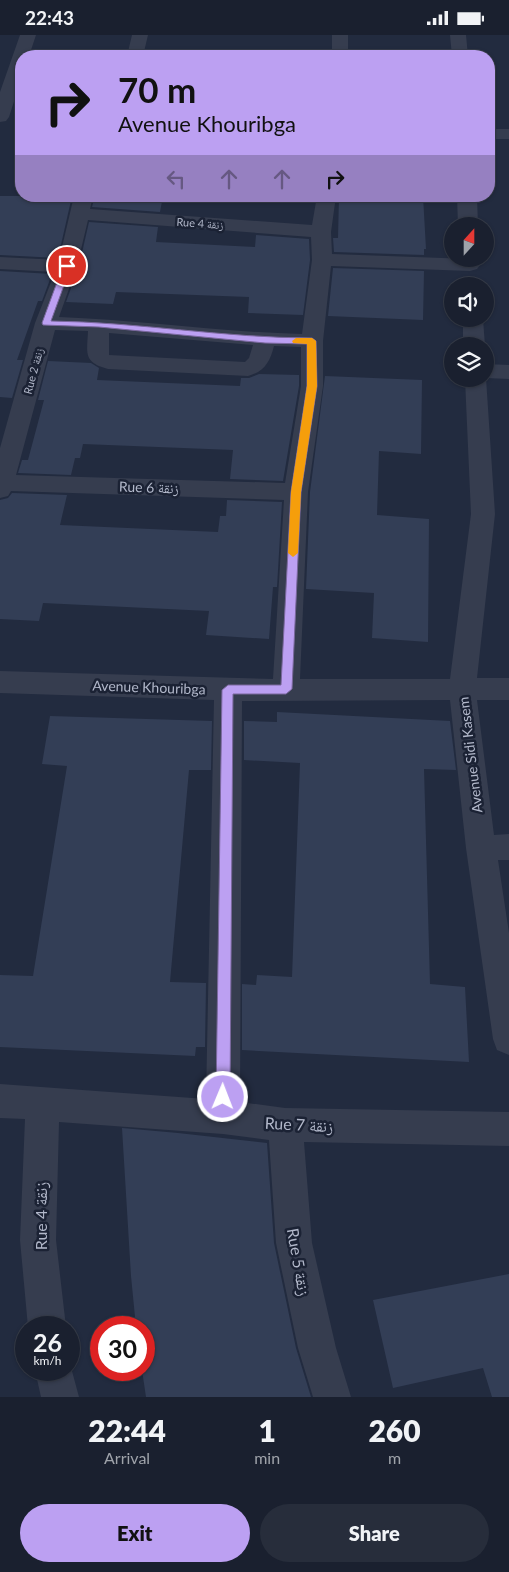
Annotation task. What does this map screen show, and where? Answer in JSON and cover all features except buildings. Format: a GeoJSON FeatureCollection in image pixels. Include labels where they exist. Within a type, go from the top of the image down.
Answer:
{"type":"FeatureCollection","features":[{"type":"Feature","properties":{"kind":"street"},"geometry":{"type":"LineString","coordinates":[[24,50],[28,35]]}},
{"type":"Feature","properties":{"kind":"street"},"geometry":{"type":"LineString","coordinates":[[136,50],[140,35]]}},
{"type":"Feature","properties":{"kind":"street"},"geometry":{"type":"LineString","coordinates":[[340,35],[340,50]]}},
{"type":"Feature","properties":{"kind":"street"},"geometry":{"type":"LineString","coordinates":[[458,35],[459,50]]}},
{"type":"Feature","properties":{"kind":"street"},"geometry":{"type":"LineString","coordinates":[[4,117],[15,79]]}},
{"type":"Feature","properties":{"kind":"street"},"geometry":{"type":"LineString","coordinates":[[495,134],[509,133]]}},
{"type":"Feature","properties":{"kind":"street"},"geometry":{"type":"LineString","coordinates":[[286,689],[296,492],[312,386],[312,341],[322,260],[320,232],[326,202]]}},
{"type":"Feature","properties":{"kind":"street"},"geometry":{"type":"LineString","coordinates":[[467,202],[468,217]]}},
{"type":"Feature","properties":{"kind":"street","name":"Rue 4 زنقة"},"geometry":{"type":"LineString","coordinates":[[81,205],[320,232]]}},
{"type":"Feature","properties":{"kind":"street","name":"Rue 2 زنقة"},"geometry":{"type":"LineString","coordinates":[[1,486],[9,421],[67,266],[81,205]]}},
{"type":"Feature","properties":{"kind":"street"},"geometry":{"type":"LineString","coordinates":[[322,260],[444,262]]}},
{"type":"Feature","properties":{"kind":"street"},"geometry":{"type":"LineString","coordinates":[[0,263],[67,266]]}},
{"type":"Feature","properties":{"kind":"street"},"geometry":{"type":"LineString","coordinates":[[46,323],[99,324],[265,341],[312,341]]}},
{"type":"Feature","properties":{"kind":"street"},"geometry":{"type":"LineString","coordinates":[[99,324],[98,356],[101,360],[108,362],[248,369],[253,368],[258,363],[265,341]]}},
{"type":"Feature","properties":{"kind":"street"},"geometry":{"type":"LineString","coordinates":[[494,371],[509,372]]}},
{"type":"Feature","properties":{"kind":"street","name":"Avenue Sidi Kasem"},"geometry":{"type":"LineString","coordinates":[[476,387],[483,514],[462,690],[495,848],[509,1039]]}},
{"type":"Feature","properties":{"kind":"street","name":"Rue 6 زنقة"},"geometry":{"type":"LineString","coordinates":[[1,486],[296,492]]}},
{"type":"Feature","properties":{"kind":"street","name":"Avenue Khouribga"},"geometry":{"type":"LineString","coordinates":[[2,689],[509,689]]}},
{"type":"Feature","properties":{"kind":"street"},"geometry":{"type":"LineString","coordinates":[[222,1117],[228,690]]}},
{"type":"Feature","properties":{"kind":"street","name":"Rue 7 زنقة"},"geometry":{"type":"LineString","coordinates":[[0,1101],[222,1117],[285,1125],[509,1129]]}},
{"type":"Feature","properties":{"kind":"street","name":"Rue 4 زنقة"},"geometry":{"type":"LineString","coordinates":[[43,1104],[38,1241],[46,1316]]}},
{"type":"Feature","properties":{"kind":"street","name":"Rue 5 زنقة"},"geometry":{"type":"LineString","coordinates":[[285,1125],[294,1243],[316,1348],[332,1397]]}},
{"type":"Feature","properties":{"kind":"street"},"geometry":{"type":"LineString","coordinates":[[56,1381],[60,1397]]}},
{"type":"Feature","properties":{"kind":"slow traffic"},"geometry":{"type":"LineString","coordinates":[[293,553],[296,492],[312,386],[312,341],[296,341]]}},
{"type":"Feature","properties":{"kind":"route"},"geometry":{"type":"LineString","coordinates":[[67,266],[46,323],[99,324],[265,341],[312,341],[312,386],[296,492],[286,689],[228,690],[223,1097]]}}]}
